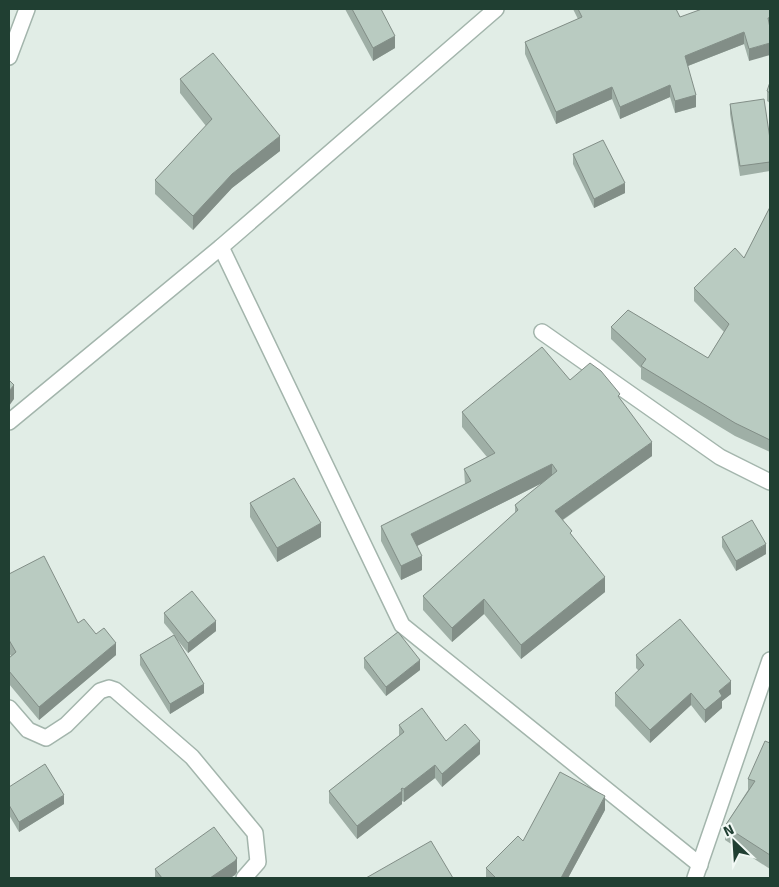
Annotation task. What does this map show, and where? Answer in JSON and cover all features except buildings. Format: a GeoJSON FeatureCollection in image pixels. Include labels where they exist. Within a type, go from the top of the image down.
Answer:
{"type":"FeatureCollection","features":[{"type":"Feature","properties":{"kind":"street"},"geometry":{"type":"LineString","coordinates":[[9,57],[27,9]]}},
{"type":"Feature","properties":{"kind":"street"},"geometry":{"type":"LineString","coordinates":[[9,422],[221,247],[496,9]]}},
{"type":"Feature","properties":{"kind":"street"},"geometry":{"type":"LineString","coordinates":[[221,247],[402,625],[698,872],[770,660]]}},
{"type":"Feature","properties":{"kind":"street"},"geometry":{"type":"LineString","coordinates":[[542,332],[720,457],[770,482]]}},
{"type":"Feature","properties":{"kind":"street"},"geometry":{"type":"LineString","coordinates":[[9,708],[28,730],[46,738],[66,725],[100,690],[109,688],[115,690],[192,758],[255,833],[258,862],[244,878]]}}]}
